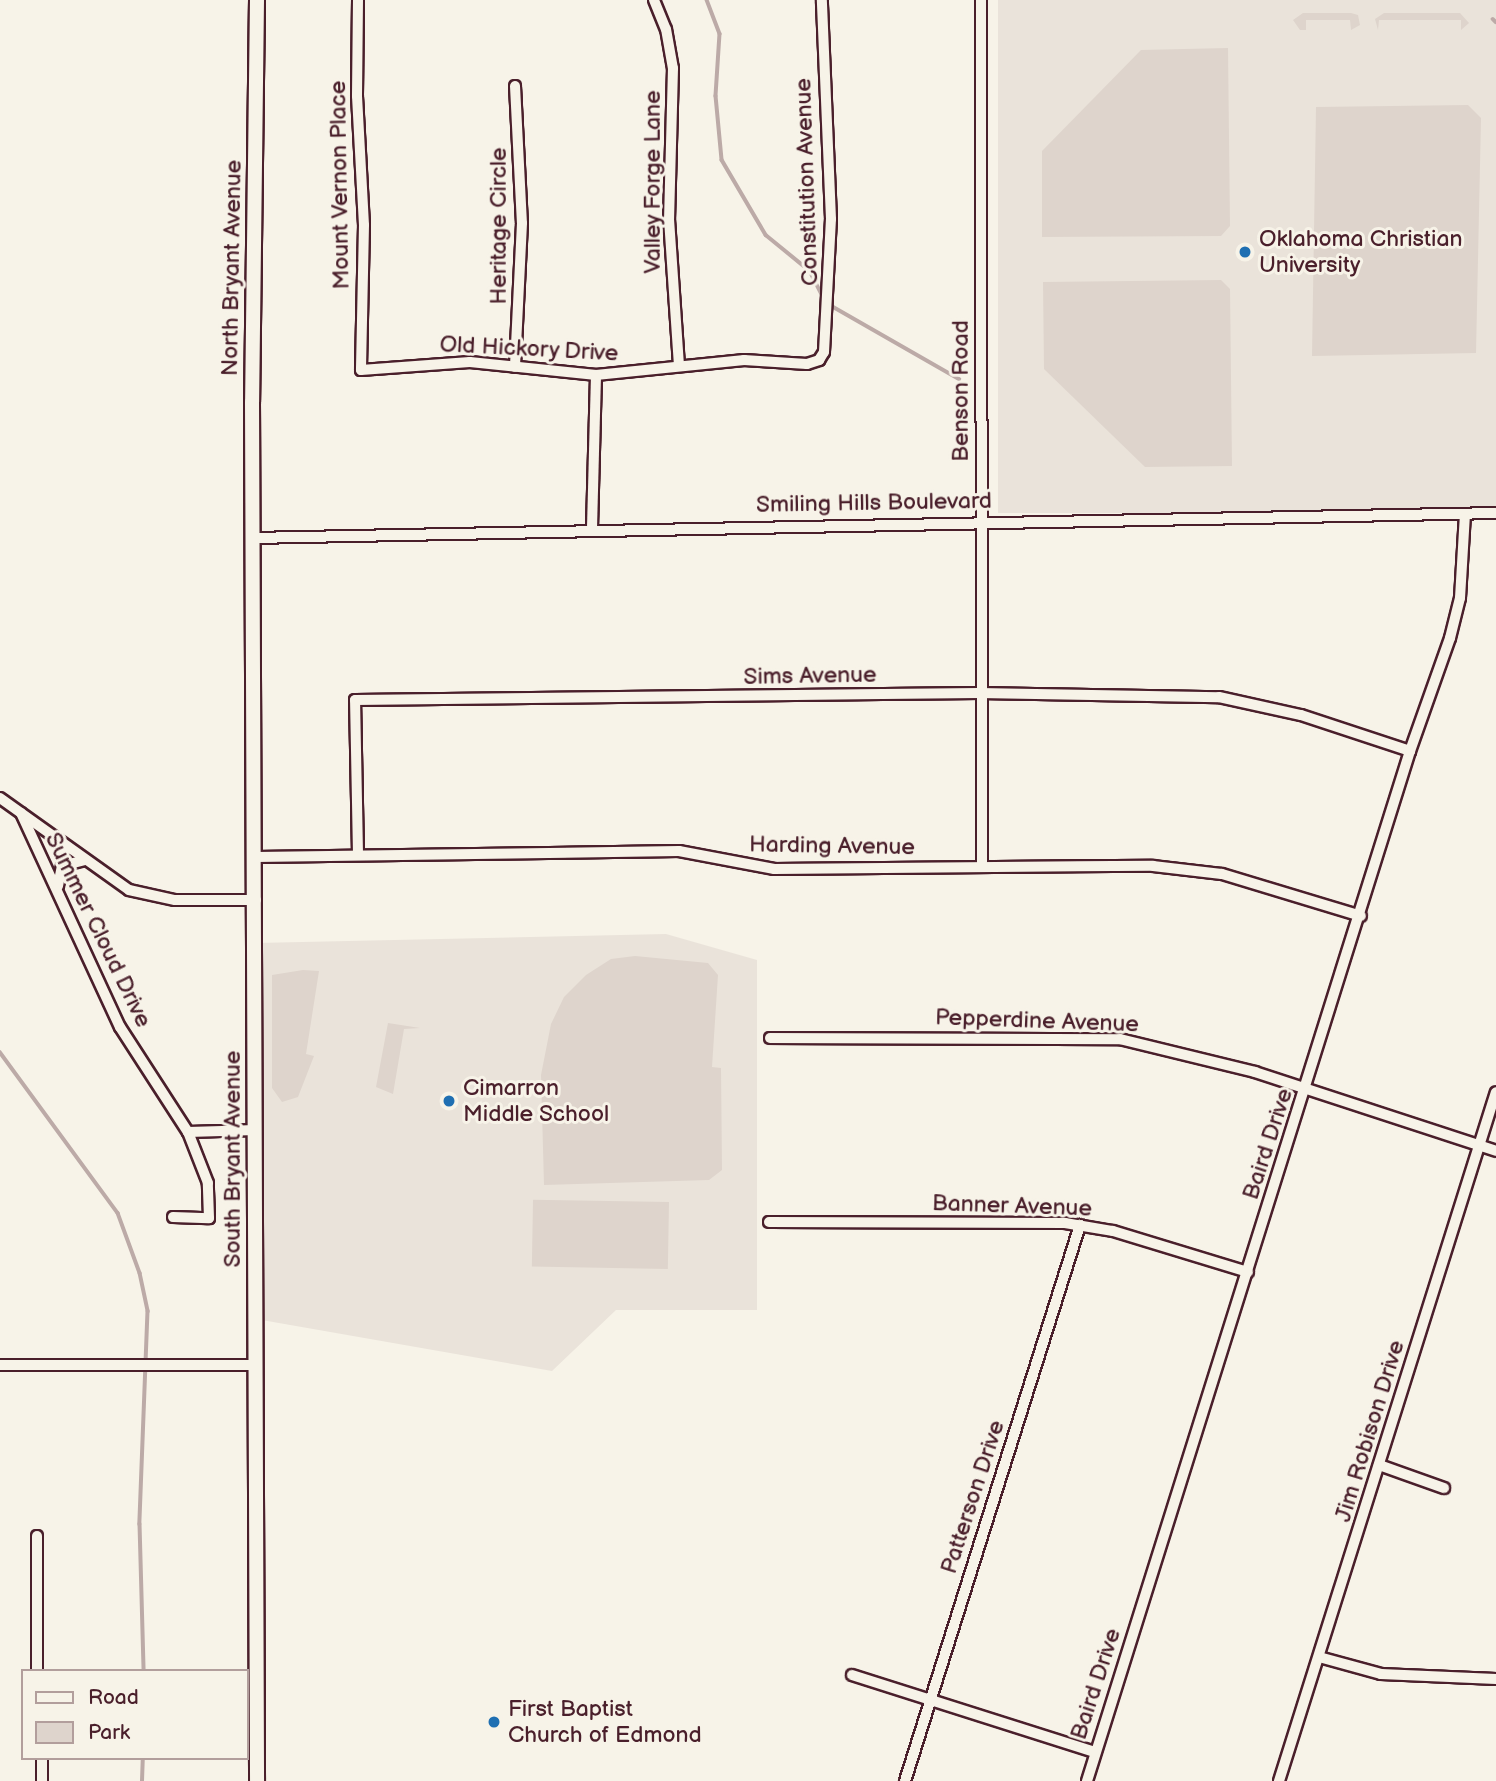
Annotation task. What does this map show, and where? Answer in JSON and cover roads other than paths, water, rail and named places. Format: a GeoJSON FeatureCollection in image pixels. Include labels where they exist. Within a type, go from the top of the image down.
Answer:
{"type":"FeatureCollection","features":[{"type":"Feature","properties":{"kind":"street","name":"North Bryant Avenue"},"geometry":{"type":"LineString","coordinates":[[252,537],[257,0]]}},
{"type":"Feature","properties":{"kind":"street","name":"Mount Vernon Place"},"geometry":{"type":"LineString","coordinates":[[358,0],[357,96],[364,225],[361,370]]}},
{"type":"Feature","properties":{"kind":"street","name":"Valley Forge Lane"},"geometry":{"type":"LineString","coordinates":[[654,0],[666,29],[673,68],[669,219],[679,366]]}},
{"type":"Feature","properties":{"kind":"street","name":"Constitution Avenue"},"geometry":{"type":"LineString","coordinates":[[819,360],[827,343],[830,269],[822,0]]}},
{"type":"Feature","properties":{"kind":"street","name":"Benson Road"},"geometry":{"type":"LineString","coordinates":[[981,0],[979,693],[982,865]]}},
{"type":"Feature","properties":{"kind":"street","name":"Heritage Circle"},"geometry":{"type":"LineString","coordinates":[[515,86],[522,223],[515,367]]}},
{"type":"Feature","properties":{"kind":"street","name":"Old Hickory Drive"},"geometry":{"type":"LineString","coordinates":[[361,370],[425,363],[515,367],[596,375],[679,366],[819,360]]}},
{"type":"Feature","properties":{"kind":"street"},"geometry":{"type":"LineString","coordinates":[[592,528],[596,375]]}},
{"type":"Feature","properties":{"kind":"street","name":"Smiling Hills Boulevard"},"geometry":{"type":"LineString","coordinates":[[252,537],[980,520],[1496,513]]}},
{"type":"Feature","properties":{"kind":"street","name":"Baird Drive"},"geometry":{"type":"LineString","coordinates":[[1087,1781],[1460,598],[1465,514]]}},
{"type":"Feature","properties":{"kind":"street","name":"South Bryant Avenue"},"geometry":{"type":"LineString","coordinates":[[252,537],[256,857],[257,1781]]}},
{"type":"Feature","properties":{"kind":"street","name":"Sims Avenue"},"geometry":{"type":"LineString","coordinates":[[358,854],[355,700],[979,693],[1219,697],[1301,715],[1410,751]]}},
{"type":"Feature","properties":{"kind":"street"},"geometry":{"type":"LineString","coordinates":[[0,798],[129,890],[150,897],[256,900]]}},
{"type":"Feature","properties":{"kind":"street","name":"Summer Cloud Drive"},"geometry":{"type":"LineString","coordinates":[[21,813],[120,1027],[188,1132],[208,1184],[209,1218],[173,1217]]}},
{"type":"Feature","properties":{"kind":"street","name":"Harding Avenue"},"geometry":{"type":"LineString","coordinates":[[256,857],[679,851],[774,869],[982,865],[1192,869],[1361,916]]}},
{"type":"Feature","properties":{"kind":"street"},"geometry":{"type":"LineString","coordinates":[[59,894],[62,866],[84,860]]}},
{"type":"Feature","properties":{"kind":"street","name":"Pepperdine Avenue"},"geometry":{"type":"LineString","coordinates":[[770,1038],[1119,1039],[1191,1053],[1496,1151]]}},
{"type":"Feature","properties":{"kind":"street","name":"Jim Robison Drive"},"geometry":{"type":"LineString","coordinates":[[1279,1781],[1496,1092]]}},
{"type":"Feature","properties":{"kind":"street"},"geometry":{"type":"LineString","coordinates":[[188,1132],[257,1130]]}},
{"type":"Feature","properties":{"kind":"street","name":"Banner Avenue"},"geometry":{"type":"LineString","coordinates":[[769,1222],[1080,1225],[1248,1272]]}},
{"type":"Feature","properties":{"kind":"street","name":"Patterson Drive"},"geometry":{"type":"LineString","coordinates":[[905,1781],[1080,1225]]}},
{"type":"Feature","properties":{"kind":"street"},"geometry":{"type":"LineString","coordinates":[[0,1365],[257,1365]]}},
{"type":"Feature","properties":{"kind":"street"},"geometry":{"type":"LineString","coordinates":[[1379,1465],[1444,1488]]}},
{"type":"Feature","properties":{"kind":"street"},"geometry":{"type":"LineString","coordinates":[[37,1536],[37,1669]]}},
{"type":"Feature","properties":{"kind":"street"},"geometry":{"type":"LineString","coordinates":[[1319,1657],[1381,1674],[1496,1679]]}},
{"type":"Feature","properties":{"kind":"street"},"geometry":{"type":"LineString","coordinates":[[852,1675],[1095,1752]]}},
{"type":"Feature","properties":{"kind":"street"},"geometry":{"type":"LineString","coordinates":[[42,1760],[42,1781]]}},
{"type":"Feature","properties":{"kind":"waterway"},"geometry":{"type":"LineString","coordinates":[[707,0],[720,34],[716,96],[722,160],[766,235],[810,271],[823,297]]}},
{"type":"Feature","properties":{"kind":"waterway"},"geometry":{"type":"LineString","coordinates":[[1493,19],[1496,22]]}},
{"type":"Feature","properties":{"kind":"waterway"},"geometry":{"type":"LineString","coordinates":[[830,305],[959,379]]}},
{"type":"Feature","properties":{"kind":"waterway"},"geometry":{"type":"LineString","coordinates":[[0,1052],[118,1213],[140,1273],[148,1311],[140,1524],[144,1669]]}},
{"type":"Feature","properties":{"kind":"waterway"},"geometry":{"type":"LineString","coordinates":[[142,1781],[143,1760]]}},
{"type":"Feature","properties":{"kind":"place","name":"Oklahoma Christian University"},"geometry":{"type":"Point","coordinates":[1245,252]}},
{"type":"Feature","properties":{"kind":"place","name":"Cimarron Middle School"},"geometry":{"type":"Point","coordinates":[449,1101]}},
{"type":"Feature","properties":{"kind":"place","name":"First Baptist Church of Edmond"},"geometry":{"type":"Point","coordinates":[494,1722]}}]}
